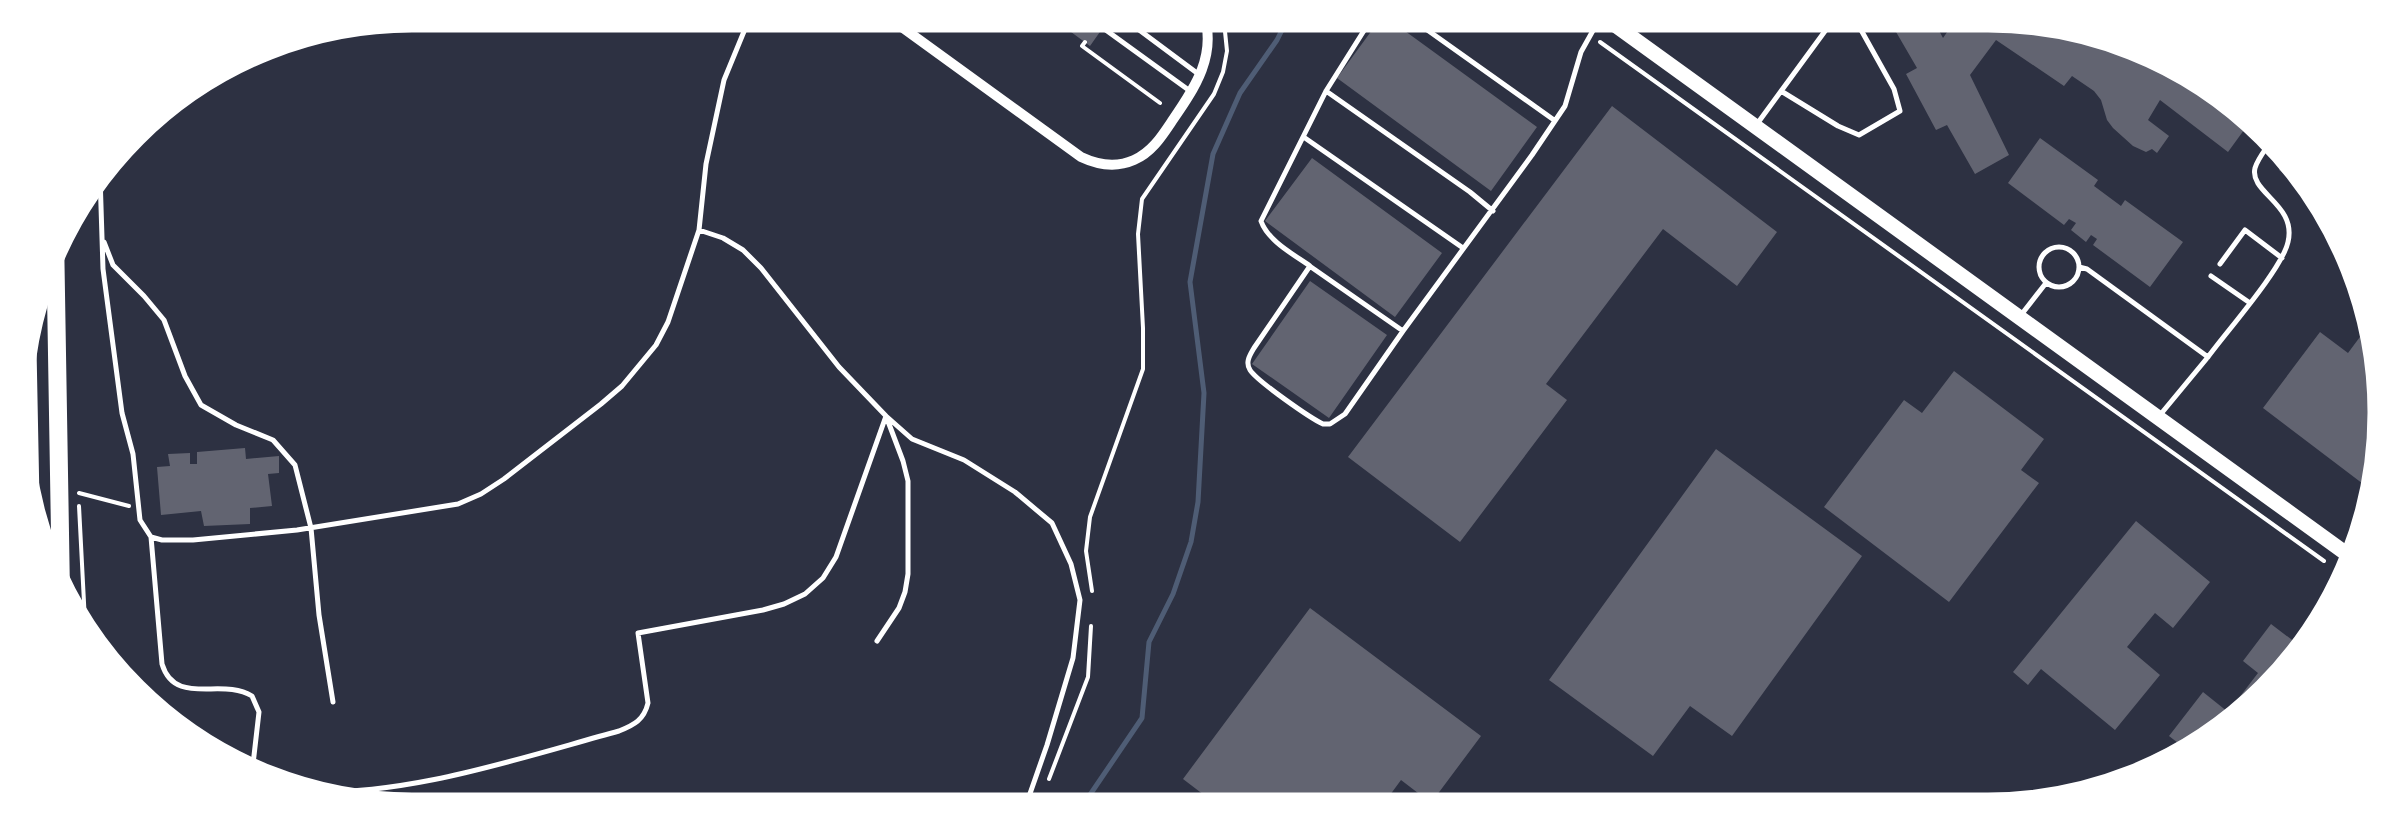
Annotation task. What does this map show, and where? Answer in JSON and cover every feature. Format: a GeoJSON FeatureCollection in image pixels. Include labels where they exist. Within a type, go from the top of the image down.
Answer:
{"type":"FeatureCollection","features":[{"type":"Feature","properties":{"kind":"main road"},"geometry":{"type":"LineString","coordinates":[[1622,30],[2344,551]]}},
{"type":"Feature","properties":{"kind":"main road"},"geometry":{"type":"LineString","coordinates":[[56,275],[60,561]]}},
{"type":"Feature","properties":{"kind":"main road"},"geometry":{"type":"LineString","coordinates":[[49,530],[59,531]]}},
{"type":"Feature","properties":{"kind":"street"},"geometry":{"type":"LineString","coordinates":[[906,30],[1069,148],[1093,162],[1120,164],[1147,153],[1192,92],[1201,76],[1207,30]]}},
{"type":"Feature","properties":{"kind":"lane"},"geometry":{"type":"LineString","coordinates":[[150,538],[193,540],[310,528],[458,504],[480,494],[535,456],[622,386],[656,345],[668,322],[699,230],[706,164],[724,80],[745,30]]}},
{"type":"Feature","properties":{"kind":"lane"},"geometry":{"type":"LineString","coordinates":[[1106,30],[1192,92]]}},
{"type":"Feature","properties":{"kind":"lane"},"geometry":{"type":"LineString","coordinates":[[1139,30],[1201,76]]}},
{"type":"Feature","properties":{"kind":"lane"},"geometry":{"type":"LineString","coordinates":[[1364,30],[1326,92],[1261,220],[1270,236],[1403,330]]}},
{"type":"Feature","properties":{"kind":"lane"},"geometry":{"type":"LineString","coordinates":[[1427,30],[1554,120]]}},
{"type":"Feature","properties":{"kind":"lane"},"geometry":{"type":"LineString","coordinates":[[1310,266],[1248,360],[1248,367],[1314,420],[1330,424],[1345,414],[1565,106],[1581,52],[1592,30]]}},
{"type":"Feature","properties":{"kind":"lane"},"geometry":{"type":"LineString","coordinates":[[1628,34],[1631,30]]}},
{"type":"Feature","properties":{"kind":"lane"},"geometry":{"type":"LineString","coordinates":[[1755,126],[1826,30]]}},
{"type":"Feature","properties":{"kind":"lane"},"geometry":{"type":"LineString","coordinates":[[1782,91],[1859,136],[1900,112],[1894,89],[1861,30]]}},
{"type":"Feature","properties":{"kind":"lane"},"geometry":{"type":"LineString","coordinates":[[1326,92],[1492,211]]}},
{"type":"Feature","properties":{"kind":"lane"},"geometry":{"type":"LineString","coordinates":[[1304,137],[1463,248]]}},
{"type":"Feature","properties":{"kind":"lane"},"geometry":{"type":"LineString","coordinates":[[2158,418],[2282,258],[2290,238],[2286,216],[2254,179],[2256,164],[2266,150]]}},
{"type":"Feature","properties":{"kind":"lane"},"geometry":{"type":"LineString","coordinates":[[101,191],[102,270],[122,414],[133,454],[138,509],[150,538],[165,673],[177,686],[237,689],[252,696],[259,712],[253,761]]}},
{"type":"Feature","properties":{"kind":"lane"},"geometry":{"type":"LineString","coordinates":[[699,230],[733,244],[762,268],[840,367],[912,438],[964,460],[1015,492],[1052,523],[1071,564],[1080,600],[1074,658],[1029,795]]}},
{"type":"Feature","properties":{"kind":"lane"},"geometry":{"type":"LineString","coordinates":[[2220,264],[2245,230],[2282,258]]}},
{"type":"Feature","properties":{"kind":"lane"},"geometry":{"type":"LineString","coordinates":[[102,235],[113,264],[164,320],[184,376],[201,405],[273,440],[295,465],[310,528],[333,702]]}},
{"type":"Feature","properties":{"kind":"lane"},"geometry":{"type":"LineString","coordinates":[[2064,247],[2075,254],[2080,266],[2071,283],[2059,287],[2046,283],[2040,258],[2050,248],[2064,247]]}},
{"type":"Feature","properties":{"kind":"lane"},"geometry":{"type":"LineString","coordinates":[[2080,266],[2088,268],[2208,357]]}},
{"type":"Feature","properties":{"kind":"lane"},"geometry":{"type":"LineString","coordinates":[[2210,276],[2250,302]]}},
{"type":"Feature","properties":{"kind":"lane"},"geometry":{"type":"LineString","coordinates":[[2019,317],[2046,283]]}},
{"type":"Feature","properties":{"kind":"lane"},"geometry":{"type":"LineString","coordinates":[[877,641],[899,608],[908,574],[908,480],[886,416]]}},
{"type":"Feature","properties":{"kind":"lane"},"geometry":{"type":"LineString","coordinates":[[360,791],[459,774],[619,731],[639,721],[648,704],[638,632],[762,610],[805,594],[823,578],[836,557],[886,416]]}},
{"type":"Feature","properties":{"kind":"path"},"geometry":{"type":"LineString","coordinates":[[1092,594],[1086,551],[1090,518],[1143,369],[1138,234],[1142,199],[1214,94],[1223,72],[1224,30]]}},
{"type":"Feature","properties":{"kind":"path"},"geometry":{"type":"LineString","coordinates":[[1583,30],[2336,569]]}},
{"type":"Feature","properties":{"kind":"path"},"geometry":{"type":"LineString","coordinates":[[1085,42],[1082,46],[1160,103]]}},
{"type":"Feature","properties":{"kind":"path"},"geometry":{"type":"LineString","coordinates":[[79,493],[138,509]]}},
{"type":"Feature","properties":{"kind":"path"},"geometry":{"type":"LineString","coordinates":[[1049,780],[1088,677],[1090,627]]}},
{"type":"Feature","properties":{"kind":"building"},"geometry":{"type":"Polygon","coordinates":[[[1068,30],[1101,30],[1090,46],[1068,30]]]}},
{"type":"Feature","properties":{"kind":"building"},"geometry":{"type":"Polygon","coordinates":[[[1372,30],[1404,30],[1537,127],[1491,191],[1337,78],[1372,30]]]}},
{"type":"Feature","properties":{"kind":"building"},"geometry":{"type":"Polygon","coordinates":[[[1895,30],[1939,30],[1943,38],[1949,30],[2062,37],[2110,50],[2157,69],[2200,94],[2245,129],[2228,152],[2160,100],[2148,120],[2169,136],[2157,153],[2152,149],[2146,152],[2113,128],[2094,91],[2072,76],[2064,86],[1996,40],[1970,75],[2009,155],[1975,174],[1947,125],[1936,130],[1906,74],[1917,68],[1895,30]]]}},
{"type":"Feature","properties":{"kind":"building"},"geometry":{"type":"Polygon","coordinates":[[[1612,106],[1777,232],[1737,286],[1663,229],[1546,384],[1567,400],[1460,542],[1348,457],[1612,106]]]}},
{"type":"Feature","properties":{"kind":"building"},"geometry":{"type":"Polygon","coordinates":[[[2040,138],[2098,180],[2094,186],[2121,206],[2125,200],[2183,242],[2150,287],[2093,245],[2097,239],[2091,235],[2086,242],[2071,230],[2076,223],[2069,219],[2064,225],[2008,183],[2040,138]]]}},
{"type":"Feature","properties":{"kind":"building"},"geometry":{"type":"Polygon","coordinates":[[[1312,158],[1442,253],[1395,317],[1265,221],[1312,158]]]}},
{"type":"Feature","properties":{"kind":"building"},"geometry":{"type":"Polygon","coordinates":[[[1310,281],[1387,335],[1329,418],[1252,364],[1310,281]]]}},
{"type":"Feature","properties":{"kind":"building"},"geometry":{"type":"Polygon","coordinates":[[[2320,332],[2348,353],[2362,334],[2370,412],[2363,484],[2263,408],[2320,332]]]}},
{"type":"Feature","properties":{"kind":"building"},"geometry":{"type":"Polygon","coordinates":[[[1954,371],[2044,439],[2021,470],[2039,483],[1949,602],[1824,507],[1904,400],[1922,413],[1954,371]]]}},
{"type":"Feature","properties":{"kind":"building"},"geometry":{"type":"Polygon","coordinates":[[[245,448],[246,459],[279,456],[279,473],[268,474],[272,506],[250,508],[250,524],[204,526],[201,511],[161,515],[157,467],[170,466],[168,454],[190,453],[190,464],[197,464],[197,452],[245,448]]]}},
{"type":"Feature","properties":{"kind":"building"},"geometry":{"type":"Polygon","coordinates":[[[1716,449],[1862,556],[1732,736],[1690,706],[1653,756],[1549,680],[1716,449]]]}},
{"type":"Feature","properties":{"kind":"building"},"geometry":{"type":"Polygon","coordinates":[[[2136,521],[2210,582],[2173,628],[2155,613],[2127,647],[2160,675],[2115,730],[2041,669],[2028,685],[2013,672],[2136,521]]]}},
{"type":"Feature","properties":{"kind":"building"},"geometry":{"type":"Polygon","coordinates":[[[1310,608],[1481,736],[1437,795],[1421,795],[1401,780],[1390,795],[1204,795],[1183,779],[1310,608]]]}},
{"type":"Feature","properties":{"kind":"building"},"geometry":{"type":"Polygon","coordinates":[[[2271,624],[2294,641],[2233,706],[2258,673],[2243,661],[2271,624]]]}},
{"type":"Feature","properties":{"kind":"building"},"geometry":{"type":"Polygon","coordinates":[[[2203,692],[2226,711],[2179,744],[2169,736],[2203,692]]]}},
{"type":"Feature","properties":{"kind":"waterway"},"geometry":{"type":"LineString","coordinates":[[1090,795],[1142,718],[1149,642],[1173,594],[1191,542],[1198,502],[1204,393],[1190,282],[1213,154],[1240,93],[1282,30]]}}]}
